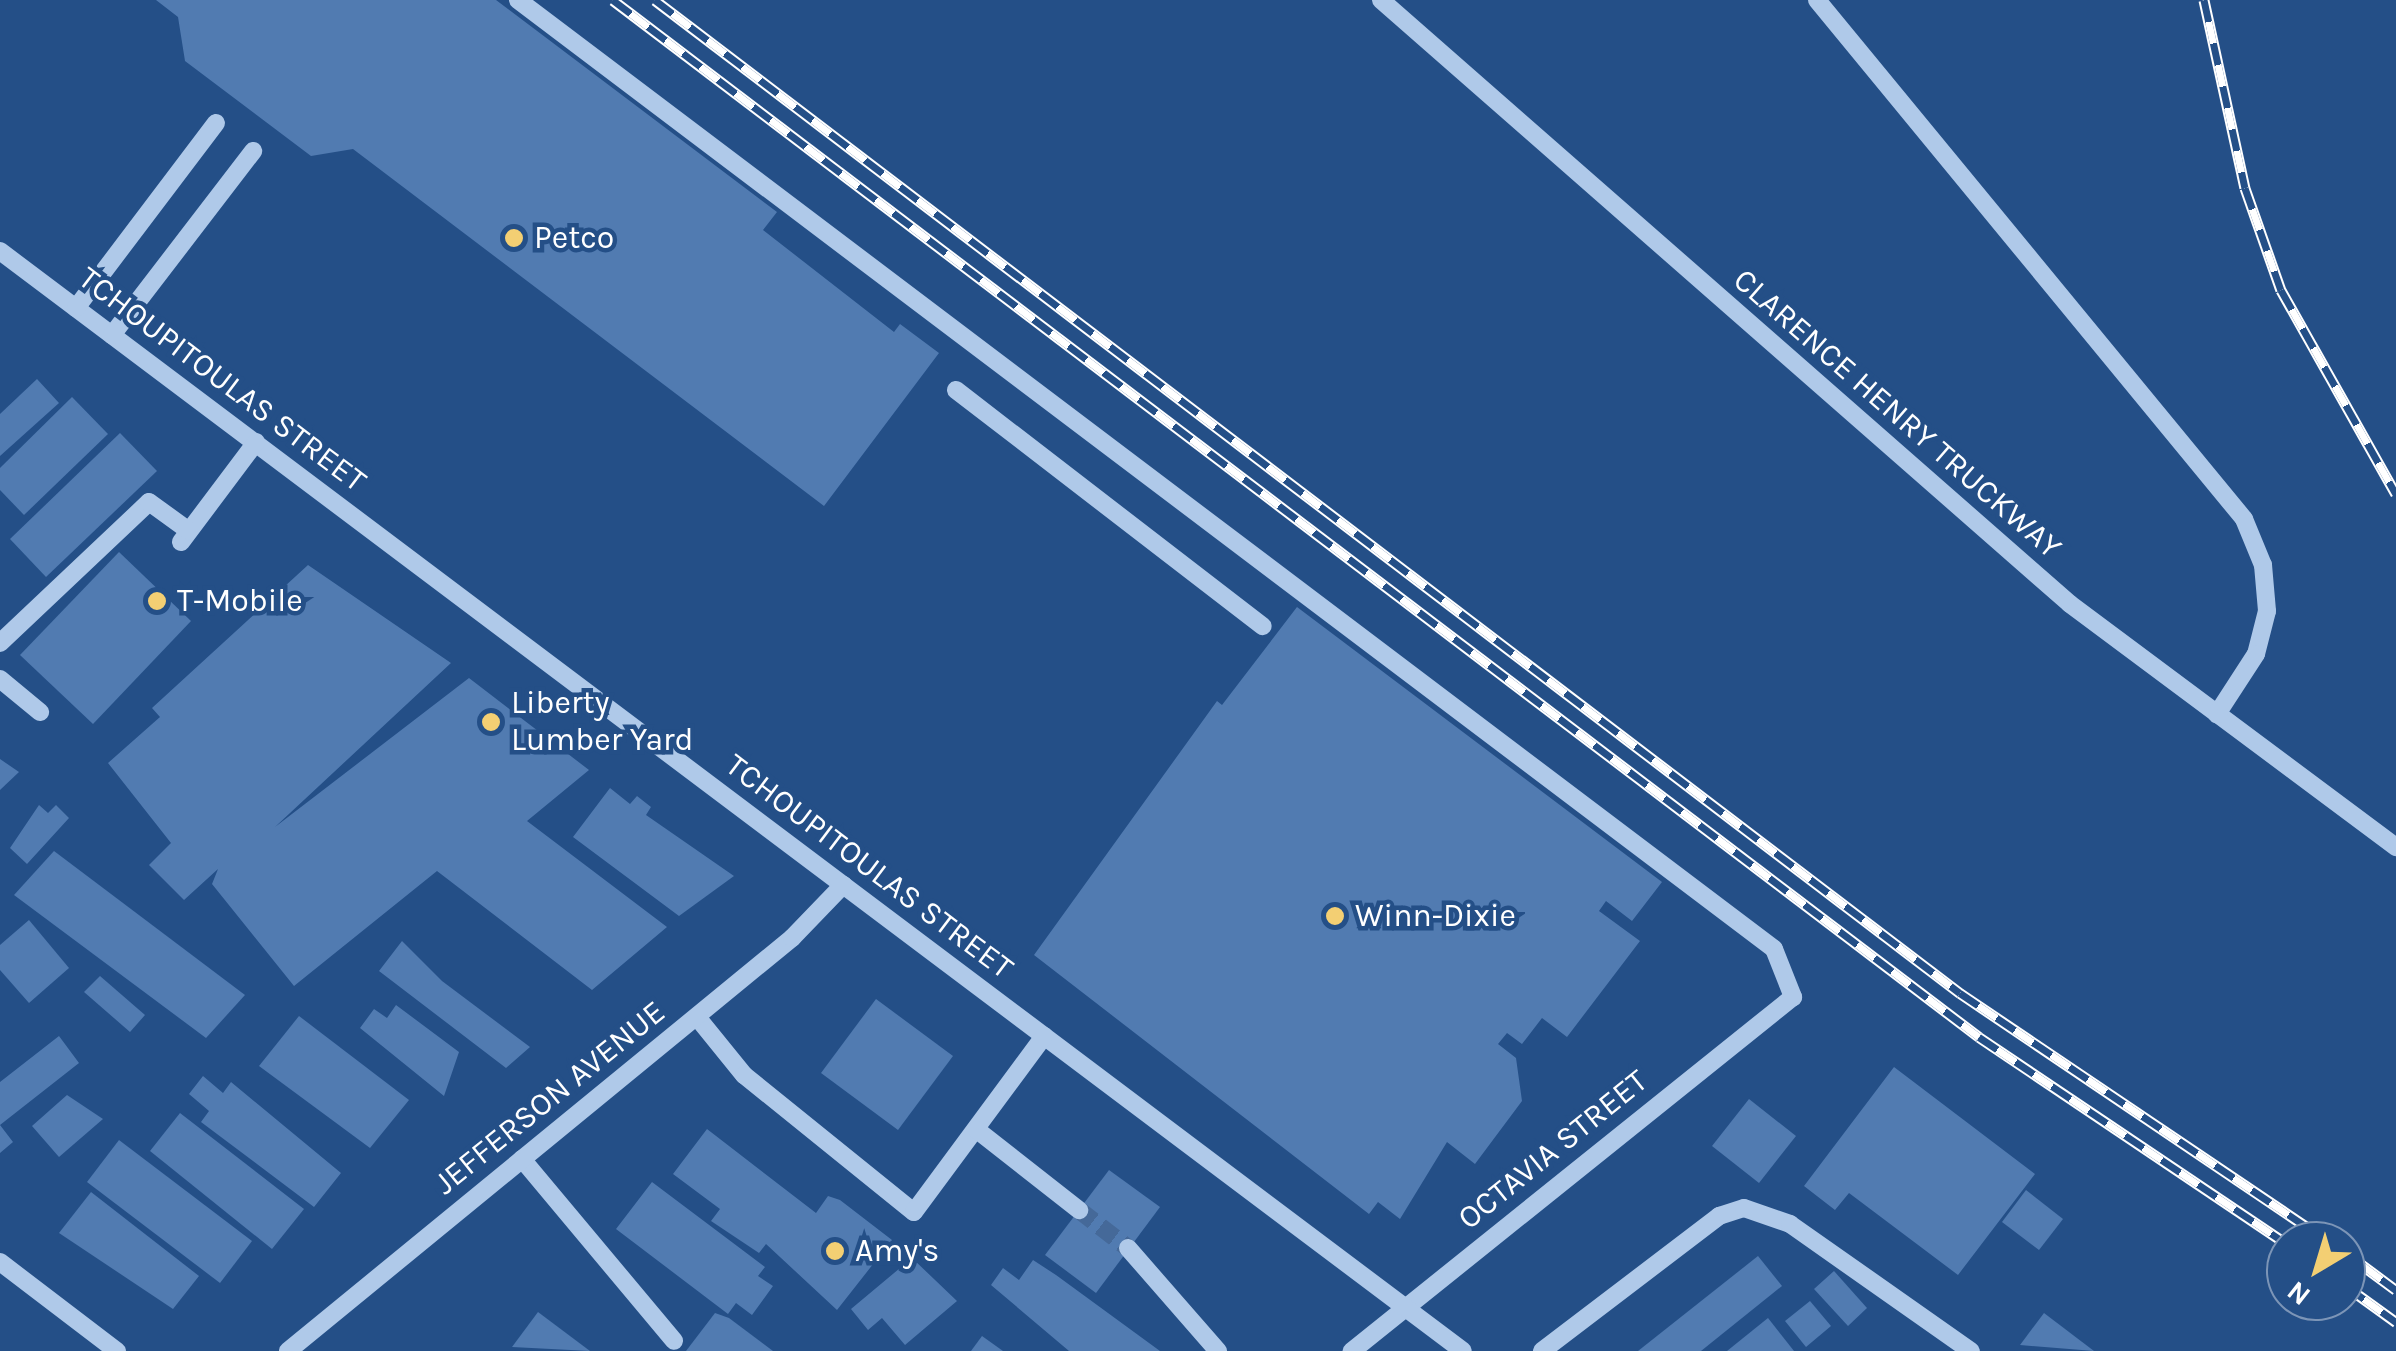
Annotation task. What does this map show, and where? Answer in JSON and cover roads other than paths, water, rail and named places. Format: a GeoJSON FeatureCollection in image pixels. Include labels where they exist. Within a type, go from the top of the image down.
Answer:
{"type":"FeatureCollection","features":[{"type":"Feature","properties":{"kind":"street","name":"OCTAVIA STREET"},"geometry":{"type":"LineString","coordinates":[[518,0],[1774,949],[1793,997],[1352,1351]]}},
{"type":"Feature","properties":{"kind":"street","name":"CLARENCE HENRY TRUCKWAY"},"geometry":{"type":"LineString","coordinates":[[1381,0],[1909,469],[2217,714],[2396,847]]}},
{"type":"Feature","properties":{"kind":"street"},"geometry":{"type":"LineString","coordinates":[[1817,0],[2244,519],[2264,565],[2267,611],[2256,654],[2217,714]]}},
{"type":"Feature","properties":{"kind":"street"},"geometry":{"type":"LineString","coordinates":[[76,308],[216,124]]}},
{"type":"Feature","properties":{"kind":"street"},"geometry":{"type":"LineString","coordinates":[[112,335],[253,151]]}},
{"type":"Feature","properties":{"kind":"street","name":"TCHOUPITOULAS STREET"},"geometry":{"type":"LineString","coordinates":[[0,251],[1462,1351]]}},
{"type":"Feature","properties":{"kind":"street"},"geometry":{"type":"LineString","coordinates":[[956,390],[1263,626]]}},
{"type":"Feature","properties":{"kind":"street"},"geometry":{"type":"LineString","coordinates":[[0,643],[149,502],[185,537],[256,442]]}},
{"type":"Feature","properties":{"kind":"street"},"geometry":{"type":"LineString","coordinates":[[0,680],[40,712]]}},
{"type":"Feature","properties":{"kind":"street","name":"JEFFERSON AVENUE"},"geometry":{"type":"LineString","coordinates":[[288,1351],[697,1017],[843,885]]}},
{"type":"Feature","properties":{"kind":"street"},"geometry":{"type":"LineString","coordinates":[[697,1017],[744,1075],[914,1212],[1044,1036]]}},
{"type":"Feature","properties":{"kind":"street"},"geometry":{"type":"LineString","coordinates":[[976,1130],[1079,1210]]}},
{"type":"Feature","properties":{"kind":"street"},"geometry":{"type":"LineString","coordinates":[[522,1160],[674,1341]]}},
{"type":"Feature","properties":{"kind":"street"},"geometry":{"type":"LineString","coordinates":[[1542,1351],[1719,1216],[1744,1208],[1790,1224],[1971,1351]]}},
{"type":"Feature","properties":{"kind":"street"},"geometry":{"type":"LineString","coordinates":[[1128,1248],[1218,1351]]}},
{"type":"Feature","properties":{"kind":"street"},"geometry":{"type":"LineString","coordinates":[[0,1262],[116,1351]]}},
{"type":"Feature","properties":{"kind":"tunnel"},"geometry":{"type":"LineString","coordinates":[[1079,1210],[1128,1248]]}},
{"type":"Feature","properties":{"kind":"railway"},"geometry":{"type":"LineString","coordinates":[[613,0],[1979,1037],[2266,1230]]}},
{"type":"Feature","properties":{"kind":"railway"},"geometry":{"type":"LineString","coordinates":[[655,0],[1960,993],[2298,1221]]}},
{"type":"Feature","properties":{"kind":"railway"},"geometry":{"type":"LineString","coordinates":[[2204,0],[2245,188],[2281,290],[2396,494]]}},
{"type":"Feature","properties":{"kind":"railway"},"geometry":{"type":"LineString","coordinates":[[2366,1268],[2396,1290]]}},
{"type":"Feature","properties":{"kind":"railway"},"geometry":{"type":"LineString","coordinates":[[2366,1300],[2396,1322]]}},
{"type":"Feature","properties":{"kind":"place","name":"Petco"},"geometry":{"type":"Point","coordinates":[514,238]}},
{"type":"Feature","properties":{"kind":"place","name":"T-Mobile"},"geometry":{"type":"Point","coordinates":[157,601]}},
{"type":"Feature","properties":{"kind":"place","name":"Liberty Lumber Yard"},"geometry":{"type":"Point","coordinates":[491,722]}},
{"type":"Feature","properties":{"kind":"place","name":"Winn-Dixie"},"geometry":{"type":"Point","coordinates":[1335,916]}},
{"type":"Feature","properties":{"kind":"place","name":"Amy's"},"geometry":{"type":"Point","coordinates":[835,1251]}}]}
